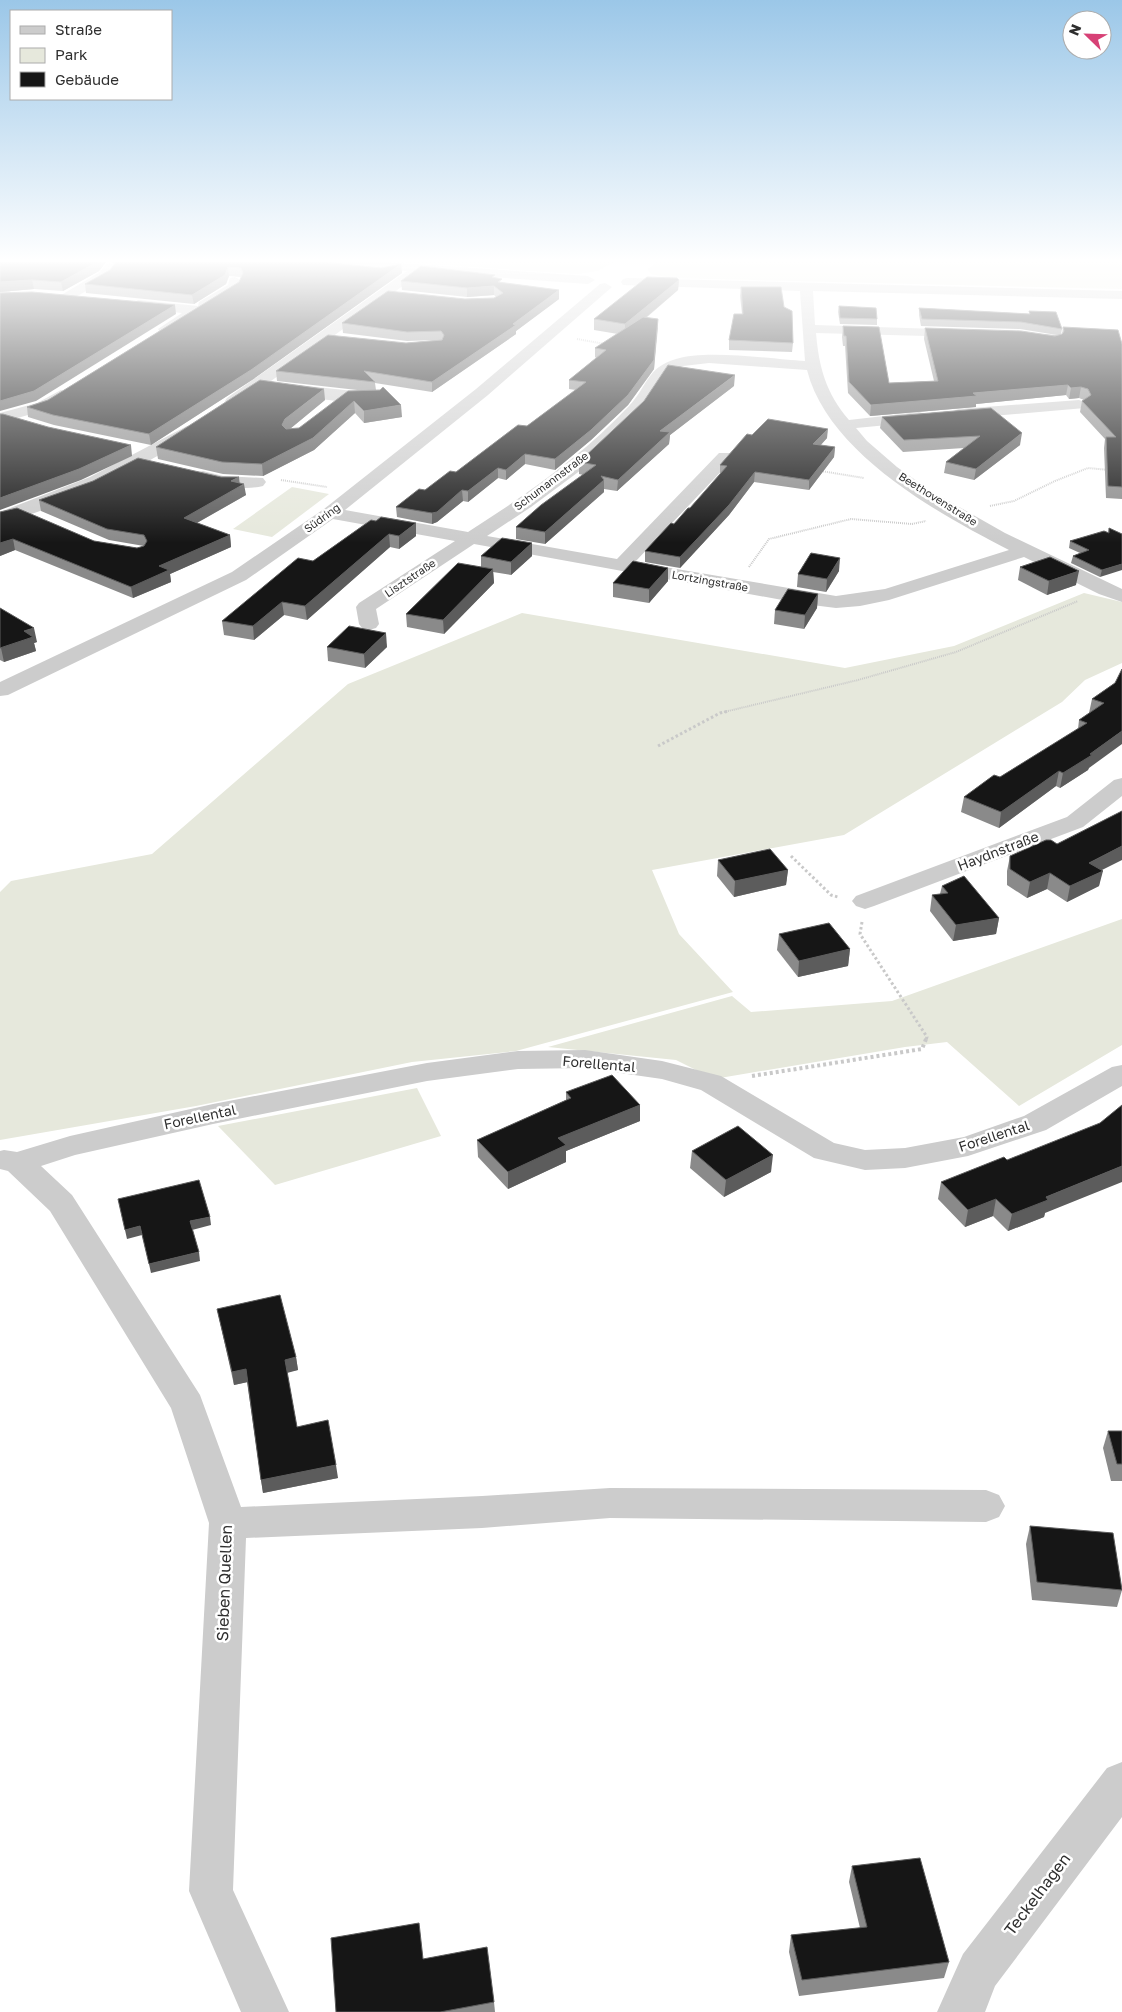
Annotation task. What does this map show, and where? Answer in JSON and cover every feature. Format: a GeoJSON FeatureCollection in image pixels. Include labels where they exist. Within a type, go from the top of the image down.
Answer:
{"type":"FeatureCollection","features":[{"type":"Feature","properties":{"kind":"street"},"geometry":{"type":"LineString","coordinates":[[218,411],[297,356]]}},
{"type":"Feature","properties":{"kind":"street","name":"Südring"},"geometry":{"type":"LineString","coordinates":[[0,690],[238,576],[330,513],[482,392],[523,356]]}},
{"type":"Feature","properties":{"kind":"street","name":"Beethovenstraße"},"geometry":{"type":"LineString","coordinates":[[811,356],[812,366],[822,396],[844,425],[868,451],[909,484],[956,513],[1114,593]]}},
{"type":"Feature","properties":{"kind":"street","name":"Schumannstraße"},"geometry":{"type":"LineString","coordinates":[[469,538],[525,503],[580,463],[636,408],[661,371],[680,362],[709,359],[812,366]]}},
{"type":"Feature","properties":{"kind":"street"},"geometry":{"type":"LineString","coordinates":[[258,385],[344,396],[375,397]]}},
{"type":"Feature","properties":{"kind":"street"},"geometry":{"type":"LineString","coordinates":[[2,416],[44,406],[76,386]]}},
{"type":"Feature","properties":{"kind":"street"},"geometry":{"type":"LineString","coordinates":[[329,407],[344,396]]}},
{"type":"Feature","properties":{"kind":"street"},"geometry":{"type":"LineString","coordinates":[[844,425],[1079,405]]}},
{"type":"Feature","properties":{"kind":"street"},"geometry":{"type":"LineString","coordinates":[[2,416],[32,425]]}},
{"type":"Feature","properties":{"kind":"street"},"geometry":{"type":"LineString","coordinates":[[0,518],[88,486],[138,462],[155,460],[202,422]]}},
{"type":"Feature","properties":{"kind":"street"},"geometry":{"type":"LineString","coordinates":[[124,448],[155,460]]}},
{"type":"Feature","properties":{"kind":"street"},"geometry":{"type":"LineString","coordinates":[[620,566],[725,457]]}},
{"type":"Feature","properties":{"kind":"street"},"geometry":{"type":"LineString","coordinates":[[185,472],[224,480],[257,482]]}},
{"type":"Feature","properties":{"kind":"street"},"geometry":{"type":"LineString","coordinates":[[20,511],[45,522]]}},
{"type":"Feature","properties":{"kind":"street","name":"Lortzingstraße"},"geometry":{"type":"LineString","coordinates":[[330,513],[620,566],[828,601],[860,600],[889,594],[1026,550]]}},
{"type":"Feature","properties":{"kind":"street","name":"Lisztstraße"},"geometry":{"type":"LineString","coordinates":[[369,624],[366,607],[469,538]]}},
{"type":"Feature","properties":{"kind":"street","name":"Haydnstraße"},"geometry":{"type":"LineString","coordinates":[[865,901],[1075,822],[1122,785]]}},
{"type":"Feature","properties":{"kind":"street","name":"Forellental"},"geometry":{"type":"LineString","coordinates":[[9,1161],[214,1114],[426,1072],[518,1060],[585,1060],[662,1070],[712,1083],[825,1151],[865,1160],[905,1158],[968,1146],[1035,1123],[1122,1074]]}},
{"type":"Feature","properties":{"kind":"street","name":"Sieben Quellen"},"geometry":{"type":"LineString","coordinates":[[9,1161],[61,1203],[188,1405],[228,1523],[211,1891],[265,2012]]}},
{"type":"Feature","properties":{"kind":"street"},"geometry":{"type":"LineString","coordinates":[[228,1523],[482,1512],[610,1503],[986,1506]]}},
{"type":"Feature","properties":{"kind":"street","name":"Teckelhagen"},"geometry":{"type":"LineString","coordinates":[[961,2012],[980,1970],[1122,1782]]}},
{"type":"Feature","properties":{"kind":"path"},"geometry":{"type":"LineString","coordinates":[[735,586],[769,539],[850,519],[912,524],[1014,501],[1055,481],[1088,468],[1114,470]]}},
{"type":"Feature","properties":{"kind":"path"},"geometry":{"type":"LineString","coordinates":[[812,470],[909,484]]}},
{"type":"Feature","properties":{"kind":"path"},"geometry":{"type":"LineString","coordinates":[[257,482],[284,480],[357,492]]}},
{"type":"Feature","properties":{"kind":"path"},"geometry":{"type":"LineString","coordinates":[[658,746],[720,713],[858,680],[956,652],[1114,593]]}},
{"type":"Feature","properties":{"kind":"path"},"geometry":{"type":"LineString","coordinates":[[712,1083],[922,1050],[927,1036],[860,934],[865,901],[831,896],[791,856]]}},
{"type":"Feature","properties":{"kind":"green space"},"geometry":{"type":"Polygon","coordinates":[[[292,487],[329,494],[272,537],[233,529],[292,487]]]}},
{"type":"Feature","properties":{"kind":"green space"},"geometry":{"type":"Polygon","coordinates":[[[1084,593],[1122,602],[1122,663],[1085,680],[1062,702],[844,835],[652,870],[679,934],[733,992],[516,1051],[412,1062],[196,1106],[0,1140],[0,892],[11,881],[152,854],[348,684],[522,613],[845,668],[954,646],[1084,593]]]}},
{"type":"Feature","properties":{"kind":"green space"},"geometry":{"type":"Polygon","coordinates":[[[1122,919],[1122,1045],[1019,1106],[947,1042],[905,1047],[714,1079],[676,1060],[548,1047],[732,996],[751,1012],[892,1001],[1122,919]]]}},
{"type":"Feature","properties":{"kind":"green space"},"geometry":{"type":"Polygon","coordinates":[[[417,1088],[441,1136],[275,1185],[218,1126],[417,1088]]]}},
{"type":"Feature","properties":{"kind":"building"},"geometry":{"type":"Polygon","coordinates":[[[0,356],[92,356],[34,391],[0,401],[0,356]]]}},
{"type":"Feature","properties":{"kind":"building"},"geometry":{"type":"Polygon","coordinates":[[[119,356],[271,356],[149,434],[53,415],[27,407],[48,400],[119,356]]]}},
{"type":"Feature","properties":{"kind":"building"},"geometry":{"type":"Polygon","coordinates":[[[298,356],[470,356],[432,382],[364,371],[375,382],[276,371],[298,356]]]}},
{"type":"Feature","properties":{"kind":"building"},"geometry":{"type":"Polygon","coordinates":[[[599,356],[654,356],[654,360],[628,395],[591,430],[555,459],[525,454],[506,470],[498,468],[468,491],[462,490],[437,512],[432,513],[396,507],[419,489],[425,490],[450,471],[456,472],[518,425],[527,426],[586,382],[569,380],[599,356]]]}},
{"type":"Feature","properties":{"kind":"building"},"geometry":{"type":"Polygon","coordinates":[[[847,356],[884,356],[889,383],[938,381],[932,356],[1122,356],[1122,487],[1108,486],[1106,437],[1116,437],[1082,401],[1091,395],[1088,389],[1081,387],[1071,388],[1068,385],[973,393],[977,396],[871,405],[849,382],[847,356]]]}},
{"type":"Feature","properties":{"kind":"building"},"geometry":{"type":"Polygon","coordinates":[[[668,365],[735,375],[660,431],[670,432],[618,480],[601,476],[604,480],[545,532],[516,527],[541,505],[596,465],[579,462],[644,401],[668,365]]]}},
{"type":"Feature","properties":{"kind":"building"},"geometry":{"type":"Polygon","coordinates":[[[260,380],[324,389],[285,419],[282,425],[286,429],[299,428],[348,391],[380,390],[383,387],[401,405],[364,411],[354,401],[313,438],[262,464],[222,462],[156,447],[260,380]]]}},
{"type":"Feature","properties":{"kind":"building"},"geometry":{"type":"Polygon","coordinates":[[[991,408],[1022,433],[976,469],[946,462],[980,436],[904,440],[882,417],[991,408]]]}},
{"type":"Feature","properties":{"kind":"building"},"geometry":{"type":"Polygon","coordinates":[[[0,414],[48,427],[131,445],[79,469],[0,498],[0,414]]]}},
{"type":"Feature","properties":{"kind":"building"},"geometry":{"type":"Polygon","coordinates":[[[768,419],[828,429],[813,444],[835,447],[809,480],[755,472],[729,505],[680,557],[645,551],[671,523],[674,524],[690,508],[727,466],[720,465],[747,434],[752,435],[768,419]]]}},
{"type":"Feature","properties":{"kind":"building"},"geometry":{"type":"Polygon","coordinates":[[[138,458],[221,477],[239,477],[231,481],[244,484],[184,518],[230,535],[159,566],[169,570],[131,587],[13,539],[0,543],[0,512],[17,508],[94,541],[137,548],[144,546],[147,541],[144,535],[107,529],[39,500],[93,481],[138,458]]]}},
{"type":"Feature","properties":{"kind":"building"},"geometry":{"type":"Polygon","coordinates":[[[381,517],[416,523],[399,536],[389,534],[305,606],[282,602],[253,626],[222,621],[298,558],[313,561],[371,520],[376,521],[381,517]]]}},
{"type":"Feature","properties":{"kind":"building"},"geometry":{"type":"Polygon","coordinates":[[[1109,528],[1122,534],[1122,564],[1102,570],[1073,556],[1089,550],[1070,541],[1104,531],[1109,533],[1109,528]]]}},
{"type":"Feature","properties":{"kind":"building"},"geometry":{"type":"Polygon","coordinates":[[[502,538],[532,543],[511,562],[481,556],[502,538]]]}},
{"type":"Feature","properties":{"kind":"building"},"geometry":{"type":"Polygon","coordinates":[[[811,553],[840,558],[827,579],[798,574],[811,553]]]}},
{"type":"Feature","properties":{"kind":"building"},"geometry":{"type":"Polygon","coordinates":[[[1050,557],[1079,571],[1049,581],[1020,567],[1050,557]]]}},
{"type":"Feature","properties":{"kind":"building"},"geometry":{"type":"Polygon","coordinates":[[[633,561],[668,568],[649,589],[613,583],[633,561]]]}},
{"type":"Feature","properties":{"kind":"building"},"geometry":{"type":"Polygon","coordinates":[[[458,563],[493,569],[443,620],[406,614],[458,563]]]}},
{"type":"Feature","properties":{"kind":"building"},"geometry":{"type":"Polygon","coordinates":[[[788,589],[818,594],[805,615],[775,610],[788,589]]]}},
{"type":"Feature","properties":{"kind":"building"},"geometry":{"type":"Polygon","coordinates":[[[0,608],[34,628],[24,631],[33,637],[0,648],[0,608]]]}},
{"type":"Feature","properties":{"kind":"building"},"geometry":{"type":"Polygon","coordinates":[[[349,626],[386,633],[364,654],[327,647],[349,626]]]}},
{"type":"Feature","properties":{"kind":"building"},"geometry":{"type":"Polygon","coordinates":[[[1122,669],[1122,731],[1090,754],[1092,755],[1063,773],[1059,771],[1001,812],[964,797],[994,775],[1000,777],[1087,723],[1079,720],[1104,703],[1092,699],[1115,683],[1122,669]]]}},
{"type":"Feature","properties":{"kind":"building"},"geometry":{"type":"Polygon","coordinates":[[[1122,811],[1122,846],[1089,863],[1103,871],[1070,886],[1050,873],[1030,882],[1010,869],[1010,856],[1046,840],[1051,840],[1057,844],[1122,811]]]}},
{"type":"Feature","properties":{"kind":"building"},"geometry":{"type":"Polygon","coordinates":[[[770,849],[788,870],[735,881],[718,860],[770,849]]]}},
{"type":"Feature","properties":{"kind":"building"},"geometry":{"type":"Polygon","coordinates":[[[964,876],[999,918],[956,925],[932,895],[948,893],[942,886],[964,876]]]}},
{"type":"Feature","properties":{"kind":"building"},"geometry":{"type":"Polygon","coordinates":[[[829,923],[850,949],[799,961],[779,934],[829,923]]]}},
{"type":"Feature","properties":{"kind":"building"},"geometry":{"type":"Polygon","coordinates":[[[612,1075],[640,1105],[558,1138],[566,1145],[508,1172],[477,1140],[571,1098],[566,1092],[612,1075]]]}},
{"type":"Feature","properties":{"kind":"building"},"geometry":{"type":"Polygon","coordinates":[[[1122,1105],[1122,1166],[1046,1197],[1048,1200],[1012,1214],[996,1199],[968,1210],[941,1182],[1004,1157],[1007,1160],[1100,1123],[1122,1105]]]}},
{"type":"Feature","properties":{"kind":"building"},"geometry":{"type":"Polygon","coordinates":[[[738,1126],[773,1155],[726,1180],[692,1151],[738,1126]]]}},
{"type":"Feature","properties":{"kind":"building"},"geometry":{"type":"Polygon","coordinates":[[[199,1180],[210,1217],[190,1221],[199,1252],[149,1264],[140,1226],[125,1230],[118,1199],[199,1180]]]}},
{"type":"Feature","properties":{"kind":"building"},"geometry":{"type":"Polygon","coordinates":[[[280,1295],[296,1357],[285,1360],[297,1427],[328,1420],[336,1465],[261,1480],[246,1369],[232,1372],[217,1309],[280,1295]]]}},
{"type":"Feature","properties":{"kind":"building"},"geometry":{"type":"Polygon","coordinates":[[[1108,1431],[1122,1431],[1122,1464],[1117,1464],[1108,1431]]]}},
{"type":"Feature","properties":{"kind":"building"},"geometry":{"type":"Polygon","coordinates":[[[1030,1526],[1113,1533],[1122,1590],[1037,1582],[1030,1526]]]}},
{"type":"Feature","properties":{"kind":"building"},"geometry":{"type":"Polygon","coordinates":[[[920,1858],[949,1962],[802,1980],[791,1935],[867,1927],[852,1866],[920,1858]]]}},
{"type":"Feature","properties":{"kind":"building"},"geometry":{"type":"Polygon","coordinates":[[[419,1923],[423,1959],[487,1947],[494,2002],[440,2012],[336,2012],[331,1938],[419,1923]]]}}]}
